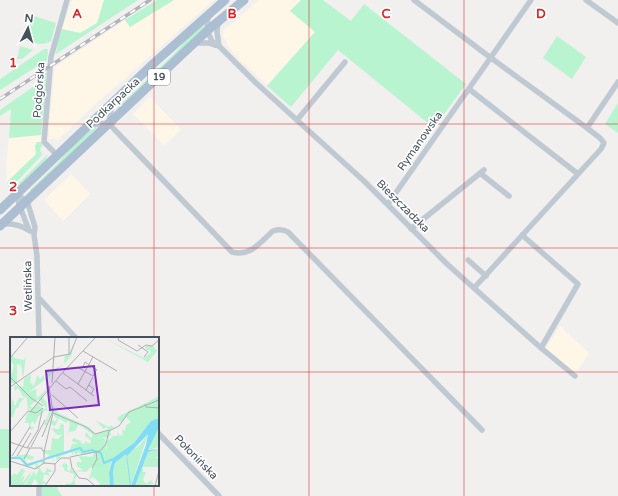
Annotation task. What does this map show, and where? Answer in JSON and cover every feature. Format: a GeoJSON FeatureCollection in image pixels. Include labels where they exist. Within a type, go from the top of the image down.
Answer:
{"type":"FeatureCollection","features":[{"type":"Feature","properties":{"kind":"main road","name":"Podkarpacka"},"geometry":{"type":"LineString","coordinates":[[0,210],[112,102],[225,0]]}},
{"type":"Feature","properties":{"kind":"main road","name":"Podkarpacka"},"geometry":{"type":"LineString","coordinates":[[1,225],[208,30],[244,0]]}},
{"type":"Feature","properties":{"kind":"street","name":"Podgórska"},"geometry":{"type":"LineString","coordinates":[[57,155],[44,142],[51,57],[67,0]]}},
{"type":"Feature","properties":{"kind":"street"},"geometry":{"type":"LineString","coordinates":[[414,0],[587,128],[604,143],[601,149],[474,288]]}},
{"type":"Feature","properties":{"kind":"street","name":"Rymanowska"},"geometry":{"type":"LineString","coordinates":[[388,204],[531,0]]}},
{"type":"Feature","properties":{"kind":"street"},"geometry":{"type":"LineString","coordinates":[[586,0],[618,23]]}},
{"type":"Feature","properties":{"kind":"street"},"geometry":{"type":"LineString","coordinates":[[208,30],[207,20],[210,13]]}},
{"type":"Feature","properties":{"kind":"street"},"geometry":{"type":"LineString","coordinates":[[194,43],[209,43],[217,46],[218,22]]}},
{"type":"Feature","properties":{"kind":"street","name":"Bieszczadzka"},"geometry":{"type":"LineString","coordinates":[[208,30],[209,35],[217,46],[388,204],[447,264],[540,348],[575,376]]}},
{"type":"Feature","properties":{"kind":"street"},"geometry":{"type":"LineString","coordinates":[[297,120],[345,62]]}},
{"type":"Feature","properties":{"kind":"street"},"geometry":{"type":"LineString","coordinates":[[587,128],[618,82]]}},
{"type":"Feature","properties":{"kind":"street"},"geometry":{"type":"LineString","coordinates":[[469,89],[578,174]]}},
{"type":"Feature","properties":{"kind":"street"},"geometry":{"type":"LineString","coordinates":[[112,102],[109,123],[232,252],[239,254],[248,251],[277,229],[288,232],[482,430]]}},
{"type":"Feature","properties":{"kind":"street"},"geometry":{"type":"LineString","coordinates":[[88,125],[109,123]]}},
{"type":"Feature","properties":{"kind":"street"},"geometry":{"type":"LineString","coordinates":[[411,229],[482,171],[509,196]]}},
{"type":"Feature","properties":{"kind":"street"},"geometry":{"type":"LineString","coordinates":[[16,194],[23,204]]}},
{"type":"Feature","properties":{"kind":"street","name":"Wetlińska"},"geometry":{"type":"LineString","coordinates":[[16,194],[35,227],[31,232]]}},
{"type":"Feature","properties":{"kind":"street","name":"Wetlińska"},"geometry":{"type":"LineString","coordinates":[[23,204],[38,256],[39,337]]}},
{"type":"Feature","properties":{"kind":"street"},"geometry":{"type":"LineString","coordinates":[[1,225],[14,224],[31,232]]}},
{"type":"Feature","properties":{"kind":"street"},"geometry":{"type":"LineString","coordinates":[[522,235],[578,284],[540,348]]}},
{"type":"Feature","properties":{"kind":"street"},"geometry":{"type":"LineString","coordinates":[[468,260],[486,276]]}},
{"type":"Feature","properties":{"kind":"street"},"geometry":{"type":"LineString","coordinates":[[38,297],[75,337]]}},
{"type":"Feature","properties":{"kind":"street","name":"Połonińska"},"geometry":{"type":"LineString","coordinates":[[159,434],[219,496]]}},
{"type":"Feature","properties":{"kind":"shaded area"},"geometry":{"type":"Polygon","coordinates":[[[72,0],[104,0],[97,23],[80,33],[62,29],[72,0]]]}},
{"type":"Feature","properties":{"kind":"shaded area"},"geometry":{"type":"Polygon","coordinates":[[[174,0],[214,0],[98,102],[60,138],[57,140],[52,138],[49,140],[49,125],[55,67],[125,20],[130,27],[174,0]]]}},
{"type":"Feature","properties":{"kind":"shaded area"},"geometry":{"type":"Polygon","coordinates":[[[259,0],[301,0],[290,11],[315,32],[267,85],[239,59],[228,46],[223,36],[223,31],[259,0]]]}},
{"type":"Feature","properties":{"kind":"shaded area"},"geometry":{"type":"Polygon","coordinates":[[[150,97],[181,130],[164,145],[133,114],[150,97]]]}},
{"type":"Feature","properties":{"kind":"shaded area"},"geometry":{"type":"Polygon","coordinates":[[[41,135],[41,142],[37,142],[35,146],[36,154],[7,182],[6,166],[9,138],[41,135]]]}},
{"type":"Feature","properties":{"kind":"shaded area"},"geometry":{"type":"Polygon","coordinates":[[[71,174],[90,194],[63,221],[44,200],[71,174]]]}},
{"type":"Feature","properties":{"kind":"shaded area"},"geometry":{"type":"Polygon","coordinates":[[[560,326],[589,353],[576,374],[546,348],[560,326]]]}},
{"type":"Feature","properties":{"kind":"green space"},"geometry":{"type":"Polygon","coordinates":[[[104,0],[138,0],[56,54],[58,39],[62,29],[80,33],[97,23],[104,0]]]}},
{"type":"Feature","properties":{"kind":"green space"},"geometry":{"type":"Polygon","coordinates":[[[157,0],[174,0],[130,27],[125,20],[157,0]]]}},
{"type":"Feature","properties":{"kind":"green space"},"geometry":{"type":"Polygon","coordinates":[[[301,0],[323,0],[351,21],[364,4],[466,84],[434,128],[338,50],[291,107],[267,86],[315,32],[290,11],[301,0]]]}},
{"type":"Feature","properties":{"kind":"green space"},"geometry":{"type":"Polygon","coordinates":[[[31,15],[56,23],[51,41],[48,43],[37,44],[29,42],[23,38],[31,15]]]}},
{"type":"Feature","properties":{"kind":"green space"},"geometry":{"type":"Polygon","coordinates":[[[204,24],[203,30],[115,112],[119,106],[174,54],[195,30],[204,24]]]}},
{"type":"Feature","properties":{"kind":"green space"},"geometry":{"type":"Polygon","coordinates":[[[557,36],[586,57],[572,79],[543,58],[557,36]]]}},
{"type":"Feature","properties":{"kind":"green space"},"geometry":{"type":"Polygon","coordinates":[[[20,46],[33,50],[22,59],[17,59],[20,46]]]}},
{"type":"Feature","properties":{"kind":"green space"},"geometry":{"type":"Polygon","coordinates":[[[44,49],[48,49],[47,60],[0,90],[0,79],[44,49]]]}},
{"type":"Feature","properties":{"kind":"green space"},"geometry":{"type":"Polygon","coordinates":[[[47,72],[41,135],[9,138],[11,109],[0,116],[0,110],[40,82],[39,77],[47,72]]]}},
{"type":"Feature","properties":{"kind":"green space"},"geometry":{"type":"Polygon","coordinates":[[[618,103],[618,133],[605,124],[618,103]]]}},
{"type":"Feature","properties":{"kind":"green space"},"geometry":{"type":"Polygon","coordinates":[[[98,127],[31,192],[30,190],[57,164],[80,137],[98,127]]]}},
{"type":"Feature","properties":{"kind":"green space"},"geometry":{"type":"Polygon","coordinates":[[[37,142],[41,142],[42,146],[40,149],[42,155],[10,189],[7,182],[36,154],[35,146],[37,142]]]}},
{"type":"Feature","properties":{"kind":"green space"},"geometry":{"type":"Polygon","coordinates":[[[48,154],[46,160],[13,192],[11,192],[15,187],[48,154]]]}},
{"type":"Feature","properties":{"kind":"green space"},"geometry":{"type":"Polygon","coordinates":[[[0,429],[10,429],[10,468],[0,468],[0,429]]]}},
{"type":"Feature","properties":{"kind":"green space"},"geometry":{"type":"Polygon","coordinates":[[[42,486],[56,486],[62,496],[42,496],[42,486]]]}},
{"type":"Feature","properties":{"kind":"railway"},"geometry":{"type":"LineString","coordinates":[[0,99],[150,0]]}}]}
